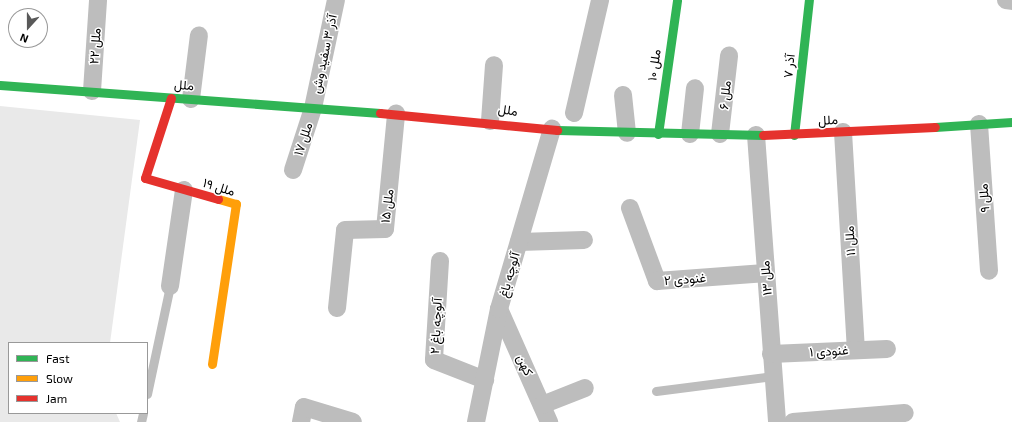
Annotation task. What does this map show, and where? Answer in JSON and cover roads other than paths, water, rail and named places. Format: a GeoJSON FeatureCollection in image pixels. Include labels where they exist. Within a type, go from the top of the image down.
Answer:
{"type":"FeatureCollection","features":[{"type":"Feature","properties":{"kind":"street","name":"۲۲ ملل"},"geometry":{"type":"LineString","coordinates":[[92,92],[98,0]]}},
{"type":"Feature","properties":{"kind":"street","name":"آذر ۳ سفید وش"},"geometry":{"type":"LineString","coordinates":[[313,108],[336,0]]}},
{"type":"Feature","properties":{"kind":"street"},"geometry":{"type":"LineString","coordinates":[[574,113],[600,0]]}},
{"type":"Feature","properties":{"kind":"street","name":"۱۰ ملل"},"geometry":{"type":"LineString","coordinates":[[658,134],[677,0]]}},
{"type":"Feature","properties":{"kind":"street","name":"آذر ۷"},"geometry":{"type":"LineString","coordinates":[[794,135],[809,0]]}},
{"type":"Feature","properties":{"kind":"street"},"geometry":{"type":"LineString","coordinates":[[1006,0],[1012,1]]}},
{"type":"Feature","properties":{"kind":"street"},"geometry":{"type":"LineString","coordinates":[[191,99],[198,35]]}},
{"type":"Feature","properties":{"kind":"street","name":"۶ ملل"},"geometry":{"type":"LineString","coordinates":[[720,134],[729,56]]}},
{"type":"Feature","properties":{"kind":"street"},"geometry":{"type":"LineString","coordinates":[[490,121],[494,65]]}},
{"type":"Feature","properties":{"kind":"street","name":"ملل"},"geometry":{"type":"LineString","coordinates":[[0,85],[490,121],[552,129],[627,133],[794,135],[1012,122]]}},
{"type":"Feature","properties":{"kind":"street"},"geometry":{"type":"LineString","coordinates":[[690,134],[695,88]]}},
{"type":"Feature","properties":{"kind":"street"},"geometry":{"type":"LineString","coordinates":[[623,95],[627,133]]}},
{"type":"Feature","properties":{"kind":"street","name":"ملل ۱۹"},"geometry":{"type":"LineString","coordinates":[[171,98],[145,178],[236,204],[212,364]]}},
{"type":"Feature","properties":{"kind":"street","name":"ملل ۱۷"},"geometry":{"type":"LineString","coordinates":[[293,170],[313,108]]}},
{"type":"Feature","properties":{"kind":"street","name":"ملل ۱۵"},"geometry":{"type":"LineString","coordinates":[[337,308],[345,230],[385,229],[396,114]]}},
{"type":"Feature","properties":{"kind":"street","name":"ملل ۹"},"geometry":{"type":"LineString","coordinates":[[980,124],[989,271]]}},
{"type":"Feature","properties":{"kind":"street","name":"آلوچه باغ"},"geometry":{"type":"LineString","coordinates":[[476,422],[500,309],[552,129]]}},
{"type":"Feature","properties":{"kind":"street","name":"۱۱ ملل"},"geometry":{"type":"LineString","coordinates":[[843,132],[856,350]]}},
{"type":"Feature","properties":{"kind":"street","name":"ملل ۱۳"},"geometry":{"type":"LineString","coordinates":[[756,135],[777,422]]}},
{"type":"Feature","properties":{"kind":"street"},"geometry":{"type":"LineString","coordinates":[[170,286],[184,190]]}},
{"type":"Feature","properties":{"kind":"street","name":"۲ غنودی"},"geometry":{"type":"LineString","coordinates":[[630,208],[657,281],[766,273]]}},
{"type":"Feature","properties":{"kind":"street"},"geometry":{"type":"LineString","coordinates":[[519,242],[584,240]]}},
{"type":"Feature","properties":{"kind":"street","name":"۲ آلوچه باغ"},"geometry":{"type":"LineString","coordinates":[[440,262],[434,360],[485,380]]}},
{"type":"Feature","properties":{"kind":"street","name":"کهن"},"geometry":{"type":"LineString","coordinates":[[500,309],[549,422]]}},
{"type":"Feature","properties":{"kind":"street","name":"۱ غنودی"},"geometry":{"type":"LineString","coordinates":[[772,354],[887,348]]}},
{"type":"Feature","properties":{"kind":"street"},"geometry":{"type":"LineString","coordinates":[[542,405],[585,388]]}},
{"type":"Feature","properties":{"kind":"street"},"geometry":{"type":"LineString","coordinates":[[301,422],[304,407],[353,422]]}},
{"type":"Feature","properties":{"kind":"street"},"geometry":{"type":"LineString","coordinates":[[793,422],[904,413]]}},
{"type":"Feature","properties":{"kind":"lane"},"geometry":{"type":"LineString","coordinates":[[148,389],[170,286]]}},
{"type":"Feature","properties":{"kind":"lane"},"geometry":{"type":"LineString","coordinates":[[656,391],[773,376]]}}]}
